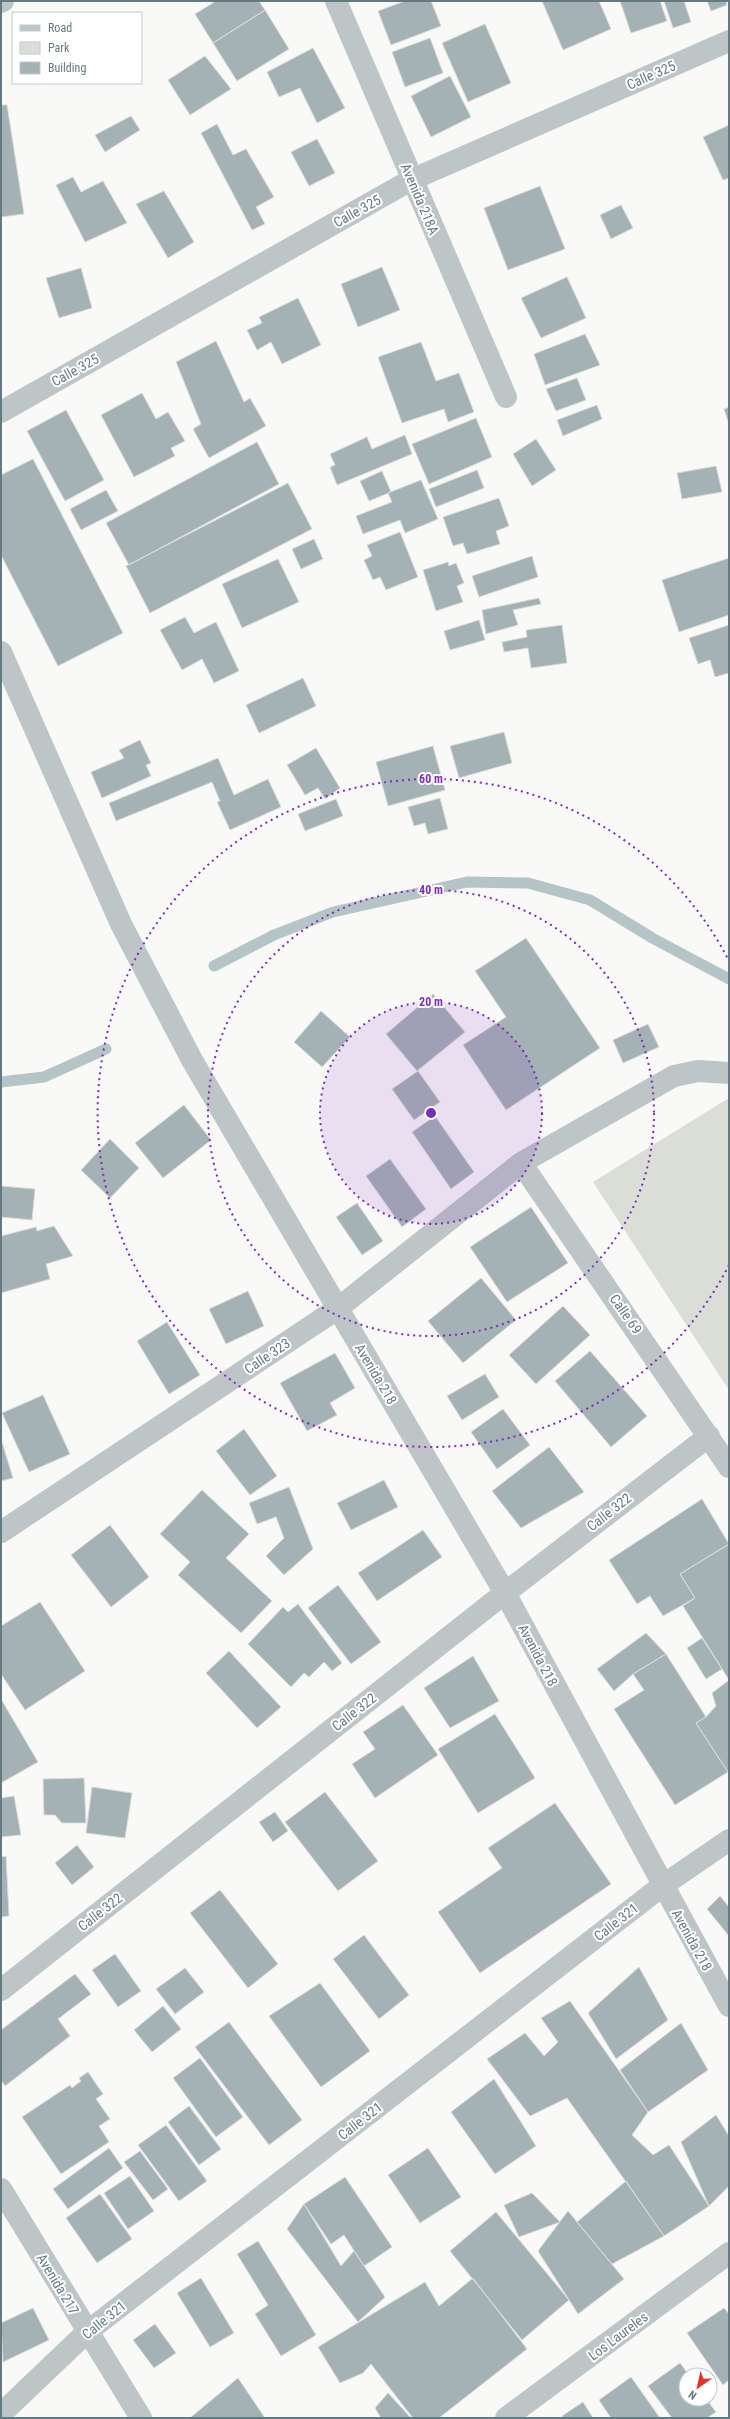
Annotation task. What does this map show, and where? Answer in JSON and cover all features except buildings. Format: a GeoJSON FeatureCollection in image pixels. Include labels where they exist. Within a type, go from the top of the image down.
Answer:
{"type":"FeatureCollection","features":[{"type":"Feature","properties":{"kind":"street","name":"Avenida 218A"},"geometry":{"type":"LineString","coordinates":[[336,1],[411,180],[506,397]]}},
{"type":"Feature","properties":{"kind":"street","name":"Calle 325"},"geometry":{"type":"LineString","coordinates":[[1,412],[411,180],[729,41]]}},
{"type":"Feature","properties":{"kind":"street","name":"Avenida 218"},"geometry":{"type":"LineString","coordinates":[[1,652],[121,924],[192,1060],[505,1593],[662,1886],[729,2006]]}},
{"type":"Feature","properties":{"kind":"street","name":"Calle 323"},"geometry":{"type":"LineString","coordinates":[[1,1532],[338,1309],[522,1163],[674,1076],[698,1072],[729,1074]]}},
{"type":"Feature","properties":{"kind":"street","name":"Calle 69"},"geometry":{"type":"LineString","coordinates":[[522,1163],[729,1467]]}},
{"type":"Feature","properties":{"kind":"street","name":"Calle 322"},"geometry":{"type":"LineString","coordinates":[[1,1990],[505,1593],[709,1436]]}},
{"type":"Feature","properties":{"kind":"street","name":"Calle 321"},"geometry":{"type":"LineString","coordinates":[[1,2414],[87,2332],[662,1886],[729,1840]]}},
{"type":"Feature","properties":{"kind":"street","name":"Avenida 217"},"geometry":{"type":"LineString","coordinates":[[1,2189],[87,2332],[141,2418]]}},
{"type":"Feature","properties":{"kind":"street","name":"Los Laureles"},"geometry":{"type":"LineString","coordinates":[[506,2418],[729,2253]]}},
{"type":"Feature","properties":{"kind":"green space"},"geometry":{"type":"Polygon","coordinates":[[[729,1098],[729,1390],[593,1182],[729,1098]]]}},
{"type":"Feature","properties":{"kind":"waterway"},"geometry":{"type":"LineString","coordinates":[[214,966],[274,935],[333,912],[467,882],[528,883],[590,900],[654,939],[729,979]]}},
{"type":"Feature","properties":{"kind":"waterway"},"geometry":{"type":"LineString","coordinates":[[1,1082],[44,1077],[106,1049]]}}]}
